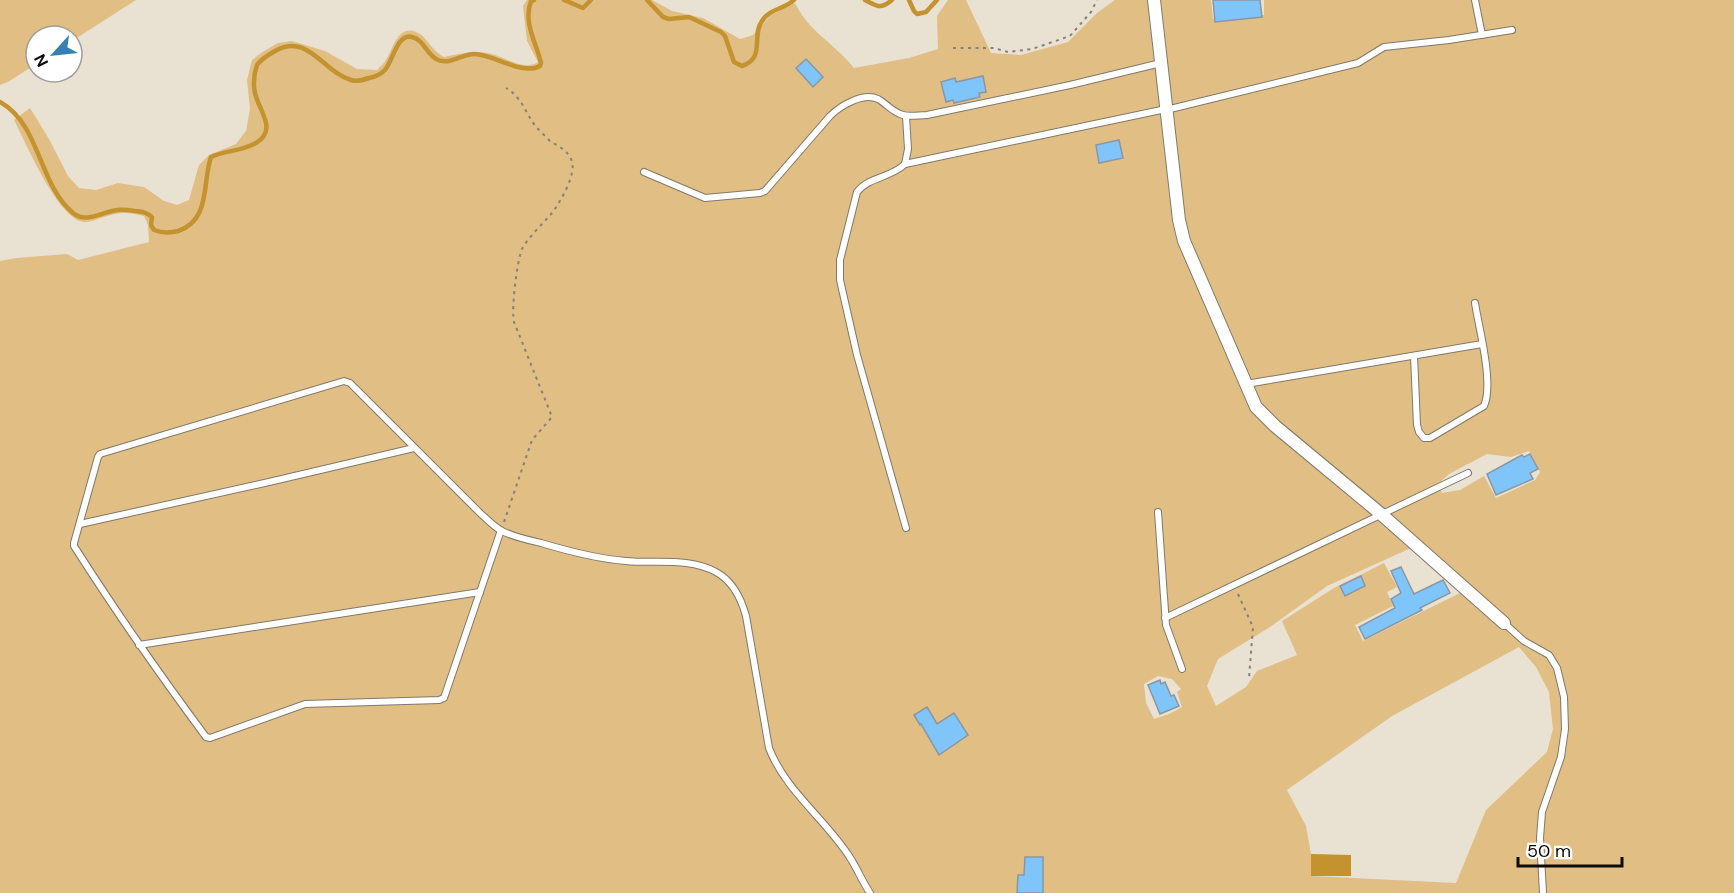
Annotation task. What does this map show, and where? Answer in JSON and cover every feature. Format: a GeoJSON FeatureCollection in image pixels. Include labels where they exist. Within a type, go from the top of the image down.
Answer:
{"type":"FeatureCollection","features":[{"type":"Feature","properties":{"kind":"street"},"geometry":{"type":"LineString","coordinates":[[1154,0],[1174,191],[1184,241],[1256,407],[1275,426],[1381,514],[1504,623]]}},
{"type":"Feature","properties":{"kind":"lane"},"geometry":{"type":"LineString","coordinates":[[1475,0],[1482,35]]}},
{"type":"Feature","properties":{"kind":"lane"},"geometry":{"type":"LineString","coordinates":[[906,528],[857,355],[840,280],[840,260],[856,192],[861,186],[889,175],[904,164],[1166,110],[1358,63],[1384,47],[1512,30]]}},
{"type":"Feature","properties":{"kind":"lane"},"geometry":{"type":"LineString","coordinates":[[644,172],[705,198],[760,193],[765,191],[839,108],[849,102],[868,97],[878,99],[890,109],[906,116],[927,115],[1161,63]]}},
{"type":"Feature","properties":{"kind":"lane"},"geometry":{"type":"LineString","coordinates":[[904,164],[908,148],[906,116]]}},
{"type":"Feature","properties":{"kind":"lane"},"geometry":{"type":"LineString","coordinates":[[1414,356],[1417,425],[1424,438],[1430,438],[1484,406],[1488,379],[1475,303]]}},
{"type":"Feature","properties":{"kind":"lane"},"geometry":{"type":"LineString","coordinates":[[1245,384],[1482,344]]}},
{"type":"Feature","properties":{"kind":"lane"},"geometry":{"type":"LineString","coordinates":[[501,530],[444,698],[305,704],[210,738],[206,737],[139,645],[74,546],[100,454],[344,381],[350,383],[480,513],[501,530],[520,538],[562,549],[625,561],[693,564],[716,572],[728,582],[737,592],[746,616],[773,759],[849,856],[870,893]]}},
{"type":"Feature","properties":{"kind":"lane"},"geometry":{"type":"LineString","coordinates":[[80,524],[414,448]]}},
{"type":"Feature","properties":{"kind":"lane"},"geometry":{"type":"LineString","coordinates":[[1165,618],[1468,473]]}},
{"type":"Feature","properties":{"kind":"lane"},"geometry":{"type":"LineString","coordinates":[[1158,512],[1166,625],[1182,669]]}},
{"type":"Feature","properties":{"kind":"lane"},"geometry":{"type":"LineString","coordinates":[[139,645],[480,592]]}},
{"type":"Feature","properties":{"kind":"lane"},"geometry":{"type":"LineString","coordinates":[[1504,623],[1524,641],[1549,656],[1557,668],[1564,697],[1565,729],[1561,758],[1542,812],[1540,838],[1543,893]]}},
{"type":"Feature","properties":{"kind":"path"},"geometry":{"type":"LineString","coordinates":[[953,48],[993,48],[1008,52],[1032,50],[1070,36],[1091,12],[1098,0]]}},
{"type":"Feature","properties":{"kind":"path"},"geometry":{"type":"LineString","coordinates":[[501,530],[532,440],[552,417],[514,322],[513,306],[520,259],[526,243],[553,212],[572,175],[574,166],[564,149],[548,139],[535,125],[519,97],[506,88]]}},
{"type":"Feature","properties":{"kind":"path"},"geometry":{"type":"LineString","coordinates":[[1233,585],[1253,627],[1249,678]]}},
{"type":"Feature","properties":{"kind":"shaded area"},"geometry":{"type":"Polygon","coordinates":[[[0,0],[136,0],[84,33],[84,24],[24,24],[24,72],[0,85],[0,0]]]}},
{"type":"Feature","properties":{"kind":"shaded area"},"geometry":{"type":"Polygon","coordinates":[[[527,0],[652,0],[672,11],[703,18],[740,39],[753,35],[771,15],[795,3],[807,22],[854,68],[909,58],[938,49],[937,16],[948,0],[966,0],[991,53],[1021,55],[1068,42],[1097,13],[1115,0],[1211,0],[1213,19],[1264,15],[1264,0],[1734,0],[1734,893],[0,893],[0,261],[67,254],[78,260],[149,242],[148,225],[144,216],[119,213],[86,222],[76,219],[65,210],[44,180],[14,120],[30,108],[68,176],[79,188],[96,190],[118,183],[144,187],[164,201],[177,205],[189,200],[199,165],[209,155],[236,144],[246,131],[250,109],[247,80],[252,60],[278,43],[292,41],[325,51],[357,69],[377,70],[384,63],[401,34],[412,31],[423,36],[444,57],[482,52],[519,64],[532,65],[538,62],[527,41],[523,6],[527,0]],[[1529,451],[1511,457],[1487,454],[1449,474],[1438,484],[1442,493],[1460,490],[1484,476],[1496,498],[1535,480],[1540,472],[1529,451]],[[1411,548],[1327,586],[1270,627],[1218,659],[1207,686],[1216,706],[1246,687],[1257,671],[1297,655],[1282,621],[1334,588],[1384,563],[1397,587],[1387,592],[1393,606],[1355,625],[1363,641],[1462,592],[1411,548]],[[1519,647],[1392,716],[1287,790],[1306,826],[1311,854],[1311,876],[1456,883],[1486,810],[1547,752],[1553,729],[1549,692],[1536,667],[1519,647]],[[1158,676],[1144,684],[1146,703],[1154,719],[1182,707],[1177,692],[1181,689],[1172,679],[1158,676]]]}},
{"type":"Feature","properties":{"kind":"shaded area"},"geometry":{"type":"Polygon","coordinates":[[[1311,854],[1351,855],[1351,876],[1311,876],[1311,854]]]}},
{"type":"Feature","properties":{"kind":"building"},"geometry":{"type":"Polygon","coordinates":[[[1213,0],[1260,0],[1262,17],[1215,22],[1213,0]]]}},
{"type":"Feature","properties":{"kind":"building"},"geometry":{"type":"Polygon","coordinates":[[[806,59],[823,77],[813,87],[796,68],[806,59]]]}},
{"type":"Feature","properties":{"kind":"building"},"geometry":{"type":"Polygon","coordinates":[[[983,76],[986,92],[979,93],[980,97],[954,103],[953,100],[946,102],[941,82],[955,78],[956,82],[983,76]]]}},
{"type":"Feature","properties":{"kind":"building"},"geometry":{"type":"Polygon","coordinates":[[[1119,140],[1123,158],[1099,163],[1096,145],[1119,140]]]}},
{"type":"Feature","properties":{"kind":"building"},"geometry":{"type":"Polygon","coordinates":[[[1530,454],[1538,469],[1530,473],[1533,479],[1496,495],[1487,474],[1522,455],[1524,457],[1530,454]]]}},
{"type":"Feature","properties":{"kind":"building"},"geometry":{"type":"Polygon","coordinates":[[[1401,567],[1414,594],[1443,580],[1450,593],[1365,639],[1359,627],[1395,608],[1391,599],[1401,593],[1391,571],[1401,567]]]}},
{"type":"Feature","properties":{"kind":"building"},"geometry":{"type":"Polygon","coordinates":[[[1361,576],[1365,586],[1345,596],[1340,586],[1361,576]]]}},
{"type":"Feature","properties":{"kind":"building"},"geometry":{"type":"Polygon","coordinates":[[[1160,680],[1161,684],[1165,682],[1171,696],[1174,695],[1179,706],[1160,714],[1148,685],[1160,680]]]}},
{"type":"Feature","properties":{"kind":"building"},"geometry":{"type":"Polygon","coordinates":[[[927,707],[937,724],[954,713],[968,735],[939,755],[914,715],[927,707]]]}},
{"type":"Feature","properties":{"kind":"building"},"geometry":{"type":"Polygon","coordinates":[[[1025,857],[1043,857],[1043,893],[1017,893],[1018,875],[1024,875],[1025,857]]]}},
{"type":"Feature","properties":{"kind":"waterway"},"geometry":{"type":"LineString","coordinates":[[0,102],[24,125],[53,187],[61,201],[73,213],[89,217],[119,210],[142,212],[152,217],[151,225],[154,230],[175,232],[189,226],[201,210],[211,157],[250,146],[262,138],[266,132],[265,120],[257,100],[254,83],[257,65],[267,56],[287,46],[297,46],[315,55],[341,76],[356,81],[376,76],[383,71],[388,66],[399,43],[407,37],[412,37],[420,41],[438,60],[452,60],[474,54],[517,67],[533,68],[540,66],[541,63],[528,17],[531,1],[534,0]]}},
{"type":"Feature","properties":{"kind":"waterway"},"geometry":{"type":"LineString","coordinates":[[564,0],[583,8],[591,0]]}},
{"type":"Feature","properties":{"kind":"waterway"},"geometry":{"type":"LineString","coordinates":[[647,0],[663,17],[669,19],[689,17],[721,32],[725,36],[734,62],[742,66],[754,58],[759,27],[765,17],[794,0]]}},
{"type":"Feature","properties":{"kind":"waterway"},"geometry":{"type":"LineString","coordinates":[[865,0],[878,6],[892,0]]}},
{"type":"Feature","properties":{"kind":"waterway"},"geometry":{"type":"LineString","coordinates":[[909,0],[917,14],[926,12],[937,0]]}}]}
